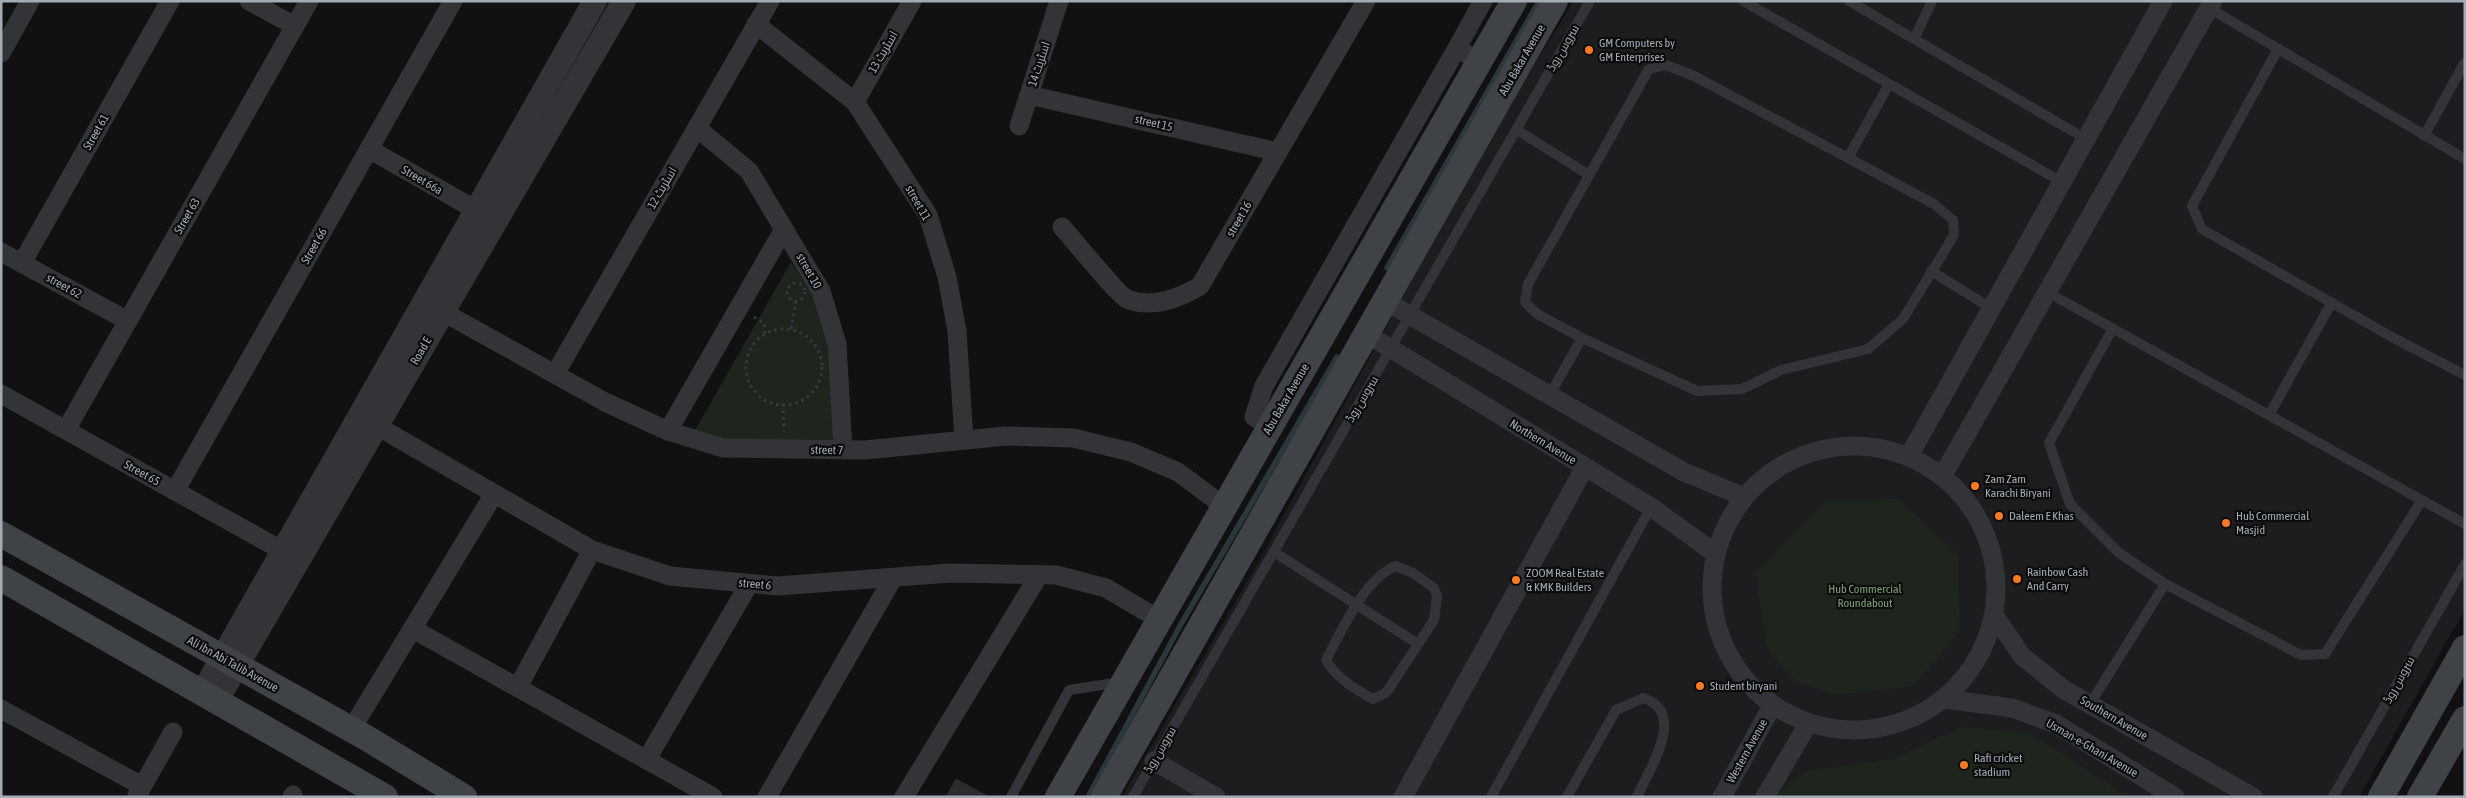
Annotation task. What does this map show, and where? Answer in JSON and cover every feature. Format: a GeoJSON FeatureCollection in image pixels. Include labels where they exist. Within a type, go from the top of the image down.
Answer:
{"type":"FeatureCollection","features":[{"type":"Feature","properties":{"kind":"main road","name":"Abu Bakar Avenue"},"geometry":{"type":"LineString","coordinates":[[1058,797],[1514,1]]}},
{"type":"Feature","properties":{"kind":"main road","name":"Abu Bakar Avenue"},"geometry":{"type":"LineString","coordinates":[[1104,797],[1556,1]]}},
{"type":"Feature","properties":{"kind":"main road","name":"Ali ibn Abi Talib Avenue"},"geometry":{"type":"LineString","coordinates":[[1,534],[351,730],[464,797]]}},
{"type":"Feature","properties":{"kind":"main road"},"geometry":{"type":"LineString","coordinates":[[1,578],[386,797]]}},
{"type":"Feature","properties":{"kind":"main road"},"geometry":{"type":"LineString","coordinates":[[2381,797],[2465,648]]}},
{"type":"Feature","properties":{"kind":"main road"},"geometry":{"type":"LineString","coordinates":[[2420,797],[2465,718]]}},
{"type":"Feature","properties":{"kind":"street"},"geometry":{"type":"LineString","coordinates":[[1,52],[30,1]]}},
{"type":"Feature","properties":{"kind":"street","name":"Street 61"},"geometry":{"type":"LineString","coordinates":[[22,263],[170,1]]}},
{"type":"Feature","properties":{"kind":"street"},"geometry":{"type":"LineString","coordinates":[[249,1],[295,26]]}},
{"type":"Feature","properties":{"kind":"street","name":"Street 63"},"geometry":{"type":"LineString","coordinates":[[66,430],[309,1]]}},
{"type":"Feature","properties":{"kind":"street","name":"Street 66"},"geometry":{"type":"LineString","coordinates":[[175,491],[453,1]]}},
{"type":"Feature","properties":{"kind":"street","name":"Road E"},"geometry":{"type":"LineString","coordinates":[[229,663],[282,551],[595,1]]}},
{"type":"Feature","properties":{"kind":"street","name":"Road E"},"geometry":{"type":"LineString","coordinates":[[210,696],[377,426],[624,1]]}},
{"type":"Feature","properties":{"kind":"street","name":"اسٹریٹ 12"},"geometry":{"type":"LineString","coordinates":[[555,374],[770,1]]}},
{"type":"Feature","properties":{"kind":"street","name":"اسٹریٹ 13"},"geometry":{"type":"LineString","coordinates":[[855,102],[912,1]]}},
{"type":"Feature","properties":{"kind":"street","name":"اسٹریٹ 14"},"geometry":{"type":"LineString","coordinates":[[1019,126],[1059,1]]}},
{"type":"Feature","properties":{"kind":"street","name":"street 16"},"geometry":{"type":"LineString","coordinates":[[1062,227],[1125,298],[1148,303],[1179,298],[1200,286],[1366,1]]}},
{"type":"Feature","properties":{"kind":"street"},"geometry":{"type":"LineString","coordinates":[[1271,426],[1254,416],[1264,386],[1483,1]]}},
{"type":"Feature","properties":{"kind":"street"},"geometry":{"type":"LineString","coordinates":[[1909,456],[2163,1]]}},
{"type":"Feature","properties":{"kind":"street"},"geometry":{"type":"LineString","coordinates":[[1943,475],[2211,5]]}},
{"type":"Feature","properties":{"kind":"street","name":"street 11"},"geometry":{"type":"LineString","coordinates":[[756,24],[855,102],[928,215],[947,277],[957,331],[964,440]]}},
{"type":"Feature","properties":{"kind":"street"},"geometry":{"type":"LineString","coordinates":[[1457,48],[1480,62]]}},
{"type":"Feature","properties":{"kind":"street","name":"street 15"},"geometry":{"type":"LineString","coordinates":[[1029,95],[1278,152]]}},
{"type":"Feature","properties":{"kind":"street","name":"street 10"},"geometry":{"type":"LineString","coordinates":[[697,128],[749,171],[821,291],[837,344],[843,450]]}},
{"type":"Feature","properties":{"kind":"street","name":"Street 66a"},"geometry":{"type":"LineString","coordinates":[[369,149],[476,210]]}},
{"type":"Feature","properties":{"kind":"street"},"geometry":{"type":"LineString","coordinates":[[668,431],[784,229]]}},
{"type":"Feature","properties":{"kind":"street","name":"street 62"},"geometry":{"type":"LineString","coordinates":[[1,252],[128,321]]}},
{"type":"Feature","properties":{"kind":"street"},"geometry":{"type":"LineString","coordinates":[[1385,301],[1684,472],[1744,497]]}},
{"type":"Feature","properties":{"kind":"street","name":"street 7"},"geometry":{"type":"LineString","coordinates":[[443,312],[604,402],[668,431],[723,448],[865,450],[1006,436],[1073,438],[1131,452],[1178,472],[1225,507]]}},
{"type":"Feature","properties":{"kind":"street","name":"Northern Avenue"},"geometry":{"type":"LineString","coordinates":[[1367,334],[1651,507],[1716,554]]}},
{"type":"Feature","properties":{"kind":"street","name":"Street 65"},"geometry":{"type":"LineString","coordinates":[[1,394],[282,551]]}},
{"type":"Feature","properties":{"kind":"street","name":"street 6"},"geometry":{"type":"LineString","coordinates":[[377,426],[592,550],[670,576],[778,586],[950,573],[1056,575],[1106,588],[1160,620]]}},
{"type":"Feature","properties":{"kind":"street"},"geometry":{"type":"LineString","coordinates":[[1865,445],[1909,456],[1943,475],[1970,504],[1988,538],[1997,576],[1994,615],[1977,661],[1945,698],[1903,723],[1855,732],[1808,724],[1772,706],[1742,677],[1720,639],[1712,597],[1716,554],[1727,524],[1744,497],[1778,467],[1820,449],[1865,445]]}},
{"type":"Feature","properties":{"kind":"street"},"geometry":{"type":"LineString","coordinates":[[1403,797],[1585,467]]}},
{"type":"Feature","properties":{"kind":"street"},"geometry":{"type":"LineString","coordinates":[[351,730],[494,494]]}},
{"type":"Feature","properties":{"kind":"street"},"geometry":{"type":"LineString","coordinates":[[518,688],[592,550]]}},
{"type":"Feature","properties":{"kind":"street"},"geometry":{"type":"LineString","coordinates":[[904,797],[1039,575]]}},
{"type":"Feature","properties":{"kind":"street"},"geometry":{"type":"LineString","coordinates":[[767,797],[892,578]]}},
{"type":"Feature","properties":{"kind":"street"},"geometry":{"type":"LineString","coordinates":[[646,760],[749,584]]}},
{"type":"Feature","properties":{"kind":"street","name":"Southern Avenue"},"geometry":{"type":"LineString","coordinates":[[1994,615],[2022,656],[2063,689],[2253,797]]}},
{"type":"Feature","properties":{"kind":"street"},"geometry":{"type":"LineString","coordinates":[[413,628],[713,797]]}},
{"type":"Feature","properties":{"kind":"street","name":"Usman-e-Ghani Avenue"},"geometry":{"type":"LineString","coordinates":[[1945,698],[2012,708],[2056,724],[2175,797]]}},
{"type":"Feature","properties":{"kind":"street","name":"Western Avenue"},"geometry":{"type":"LineString","coordinates":[[1722,797],[1772,706]]}},
{"type":"Feature","properties":{"kind":"street"},"geometry":{"type":"LineString","coordinates":[[1,708],[139,791],[173,732]]}},
{"type":"Feature","properties":{"kind":"street"},"geometry":{"type":"LineString","coordinates":[[1765,797],[1808,724]]}},
{"type":"Feature","properties":{"kind":"street"},"geometry":{"type":"LineString","coordinates":[[1154,761],[1216,797]]}},
{"type":"Feature","properties":{"kind":"lane","name":"سروس روڈ"},"geometry":{"type":"LineString","coordinates":[[1133,797],[1590,1]]}},
{"type":"Feature","properties":{"kind":"lane"},"geometry":{"type":"LineString","coordinates":[[1743,1],[2062,182]]}},
{"type":"Feature","properties":{"kind":"lane"},"geometry":{"type":"LineString","coordinates":[[1849,1],[2086,139]]}},
{"type":"Feature","properties":{"kind":"lane"},"geometry":{"type":"LineString","coordinates":[[1914,39],[1932,1]]}},
{"type":"Feature","properties":{"kind":"lane"},"geometry":{"type":"LineString","coordinates":[[2211,5],[2278,50],[2465,159]]}},
{"type":"Feature","properties":{"kind":"lane"},"geometry":{"type":"LineString","coordinates":[[2278,50],[2192,206],[2202,229],[2465,375]]}},
{"type":"Feature","properties":{"kind":"lane"},"geometry":{"type":"LineString","coordinates":[[2424,136],[2465,62]]}},
{"type":"Feature","properties":{"kind":"lane"},"geometry":{"type":"LineString","coordinates":[[1666,65],[1694,76],[1848,158],[1934,204],[1952,220],[1954,235],[1903,319],[1868,349],[1781,370],[1742,389],[1697,391],[1582,338],[1537,314],[1525,302],[1528,284],[1649,69],[1666,65]]}},
{"type":"Feature","properties":{"kind":"lane"},"geometry":{"type":"LineString","coordinates":[[1848,158],[1888,84]]}},
{"type":"Feature","properties":{"kind":"lane"},"geometry":{"type":"LineString","coordinates":[[1516,130],[1589,175]]}},
{"type":"Feature","properties":{"kind":"lane"},"geometry":{"type":"LineString","coordinates":[[1931,271],[1991,308]]}},
{"type":"Feature","properties":{"kind":"lane"},"geometry":{"type":"LineString","coordinates":[[2047,292],[2465,524]]}},
{"type":"Feature","properties":{"kind":"lane"},"geometry":{"type":"LineString","coordinates":[[2270,415],[2332,302]]}},
{"type":"Feature","properties":{"kind":"lane"},"geometry":{"type":"LineString","coordinates":[[2113,328],[2049,442],[2070,504],[2118,552],[2165,584],[2301,655],[2325,654],[2422,500]]}},
{"type":"Feature","properties":{"kind":"lane"},"geometry":{"type":"LineString","coordinates":[[1549,396],[1582,338]]}},
{"type":"Feature","properties":{"kind":"lane"},"geometry":{"type":"LineString","coordinates":[[1491,797],[1651,507]]}},
{"type":"Feature","properties":{"kind":"lane"},"geometry":{"type":"LineString","coordinates":[[1274,552],[1418,644]]}},
{"type":"Feature","properties":{"kind":"lane","name":"سروس روڈ"},"geometry":{"type":"LineString","coordinates":[[2333,797],[2465,564]]}},
{"type":"Feature","properties":{"kind":"lane"},"geometry":{"type":"LineString","coordinates":[[1395,566],[1413,573],[1434,588],[1437,596],[1434,620],[1418,644],[1386,693],[1373,699],[1361,693],[1333,670],[1326,660],[1357,604],[1384,571],[1395,566]]}},
{"type":"Feature","properties":{"kind":"lane"},"geometry":{"type":"LineString","coordinates":[[2090,704],[2165,584]]}},
{"type":"Feature","properties":{"kind":"lane"},"geometry":{"type":"LineString","coordinates":[[1010,797],[1069,690],[1124,681]]}},
{"type":"Feature","properties":{"kind":"lane"},"geometry":{"type":"LineString","coordinates":[[1567,797],[1616,710],[1643,698],[1651,701],[1662,710],[1666,725],[1660,746],[1636,797]]}},
{"type":"Feature","properties":{"kind":"path"},"geometry":{"type":"LineString","coordinates":[[797,282],[804,287],[806,292],[803,298],[796,301],[788,298],[787,291],[791,284],[797,282]]}},
{"type":"Feature","properties":{"kind":"path"},"geometry":{"type":"LineString","coordinates":[[791,329],[796,301]]}},
{"type":"Feature","properties":{"kind":"path"},"geometry":{"type":"LineString","coordinates":[[791,329],[805,335],[817,348],[822,360],[822,372],[819,383],[803,400],[783,404],[769,402],[759,395],[751,386],[746,364],[749,352],[765,334],[776,330],[791,329]]}},
{"type":"Feature","properties":{"kind":"path"},"geometry":{"type":"LineString","coordinates":[[783,404],[784,449]]}},
{"type":"Feature","properties":{"kind":"shaded area"},"geometry":{"type":"Polygon","coordinates":[[[1574,1],[2465,1],[2465,609],[2359,797],[1122,797],[1260,559],[1494,129],[1574,1]]]}},
{"type":"Feature","properties":{"kind":"green space"},"geometry":{"type":"Polygon","coordinates":[[[791,262],[817,301],[826,333],[836,443],[740,443],[694,432],[791,262]]]}},
{"type":"Feature","properties":{"kind":"green space","name":"Hub Commercial Roundabout"},"geometry":{"type":"Polygon","coordinates":[[[1899,499],[1958,555],[1960,631],[1915,686],[1833,695],[1795,682],[1767,649],[1755,573],[1825,501],[1899,499]]]}},
{"type":"Feature","properties":{"kind":"green space","name":"Rafi cricket stadium"},"geometry":{"type":"Polygon","coordinates":[[[1962,727],[2030,733],[2128,797],[1775,797],[1805,771],[1891,759],[1962,727]]]}},
{"type":"Feature","properties":{"kind":"building"},"geometry":{"type":"Polygon","coordinates":[[[956,779],[989,797],[946,797],[956,779]]]}},
{"type":"Feature","properties":{"kind":"waterway"},"geometry":{"type":"LineString","coordinates":[[1387,268],[1539,1]]}},
{"type":"Feature","properties":{"kind":"waterway"},"geometry":{"type":"LineString","coordinates":[[1088,797],[1181,624],[1337,357]]}},
{"type":"Feature","properties":{"kind":"place","name":"GM Computers by GM Enterprises"},"geometry":{"type":"Point","coordinates":[1589,50]}},
{"type":"Feature","properties":{"kind":"place","name":"Zam Zam Karachi Biryani"},"geometry":{"type":"Point","coordinates":[1975,486]}},
{"type":"Feature","properties":{"kind":"place","name":"Daleem E Khas"},"geometry":{"type":"Point","coordinates":[1999,516]}},
{"type":"Feature","properties":{"kind":"place","name":"Hub Commercial Masjid"},"geometry":{"type":"Point","coordinates":[2226,523]}},
{"type":"Feature","properties":{"kind":"place","name":"Rainbow Cash And Carry"},"geometry":{"type":"Point","coordinates":[2017,579]}},
{"type":"Feature","properties":{"kind":"place","name":"ZOOM Real Estate & KMK Builders"},"geometry":{"type":"Point","coordinates":[1516,580]}},
{"type":"Feature","properties":{"kind":"place","name":"Student biryani"},"geometry":{"type":"Point","coordinates":[1700,686]}},
{"type":"Feature","properties":{"kind":"place","name":"Rafi cricket stadium"},"geometry":{"type":"Point","coordinates":[1964,765]}}]}
